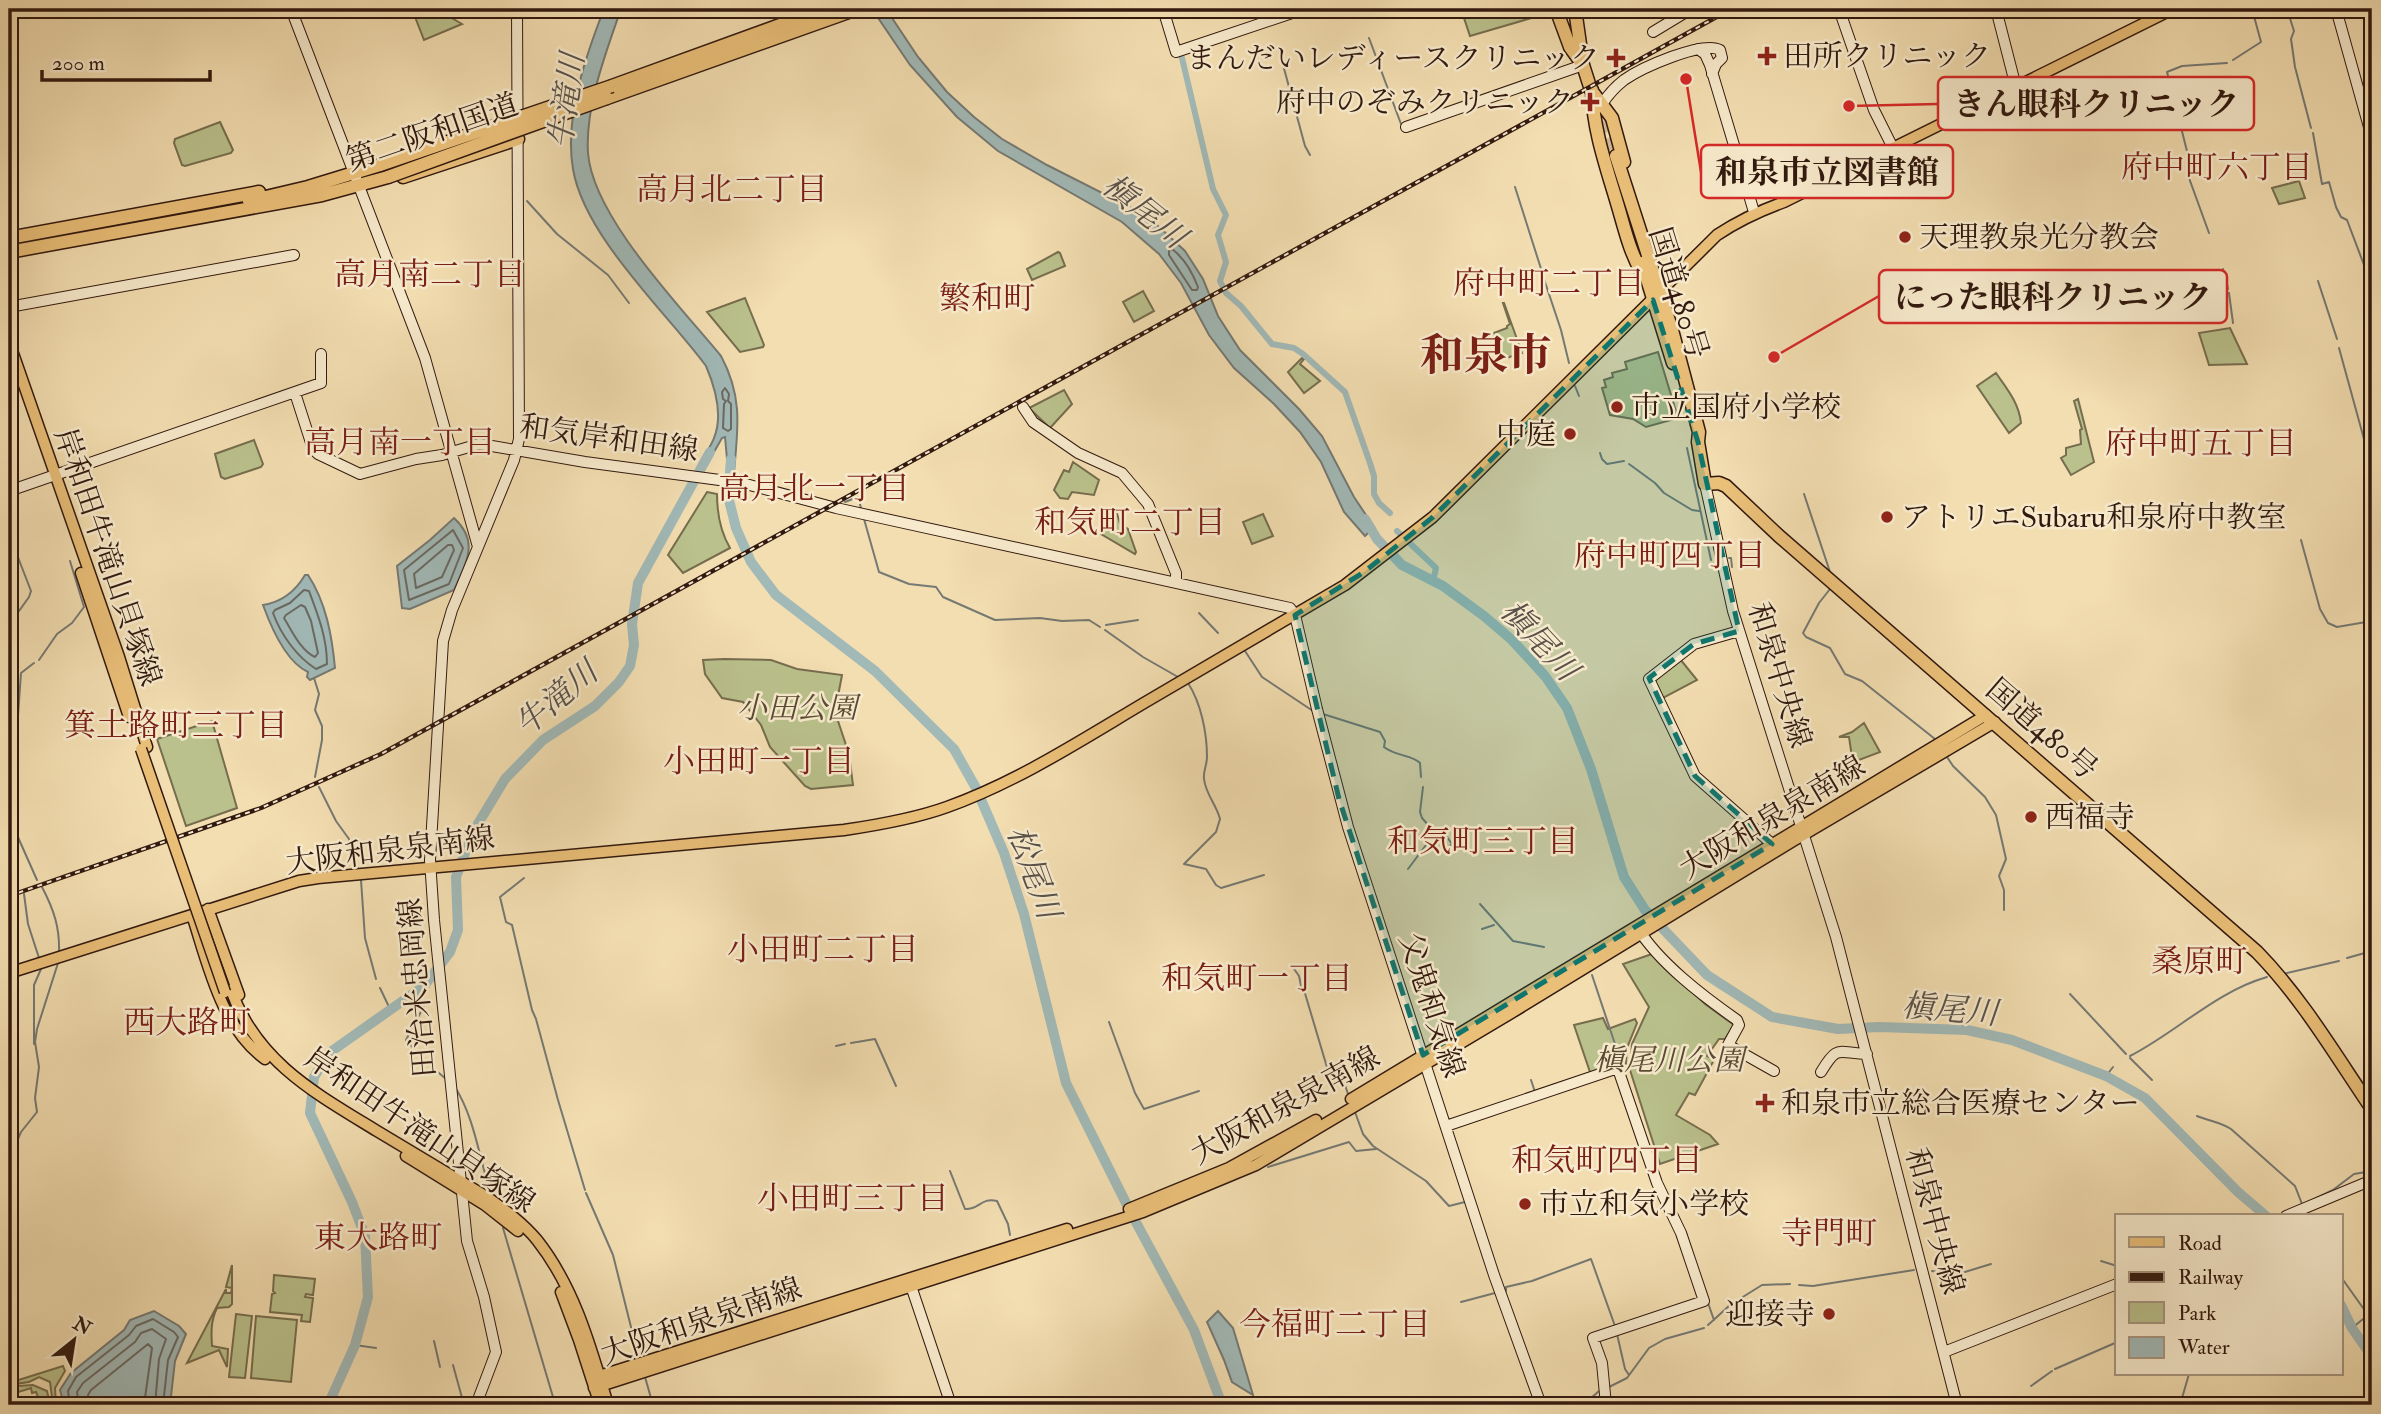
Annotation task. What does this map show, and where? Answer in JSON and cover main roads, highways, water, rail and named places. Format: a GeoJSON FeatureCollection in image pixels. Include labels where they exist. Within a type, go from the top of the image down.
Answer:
{"type":"FeatureCollection","features":[{"type":"Feature","properties":{"kind":"highway","name":"第二阪和国道"},"geometry":{"type":"LineString","coordinates":[[9,252],[243,206],[308,187],[384,171],[822,13],[857,9]]}},
{"type":"Feature","properties":{"kind":"highway"},"geometry":{"type":"LineString","coordinates":[[1567,14],[1591,90],[1594,120],[1629,244],[1646,279]]}},
{"type":"Feature","properties":{"kind":"highway"},"geometry":{"type":"LineString","coordinates":[[1591,90],[1615,127],[1660,277],[1656,296]]}},
{"type":"Feature","properties":{"kind":"highway"},"geometry":{"type":"LineString","coordinates":[[518,139],[370,187],[357,176],[367,163],[519,111]]}},
{"type":"Feature","properties":{"kind":"highway"},"geometry":{"type":"LineString","coordinates":[[1598,133],[1609,137],[1615,127]]}},
{"type":"Feature","properties":{"kind":"highway","name":"国道480号"},"geometry":{"type":"LineString","coordinates":[[1656,296],[1646,279],[1613,157],[1656,296],[1693,437],[1698,442],[1705,484],[1720,483],[1730,489],[1779,536],[2257,952],[2278,974],[2372,1110]]}},
{"type":"Feature","properties":{"kind":"highway","name":"第二阪和国道"},"geometry":{"type":"LineString","coordinates":[[9,245],[322,195],[357,176]]}},
{"type":"Feature","properties":{"kind":"highway"},"geometry":{"type":"LineString","coordinates":[[9,238],[276,188],[308,187]]}},
{"type":"Feature","properties":{"kind":"highway"},"geometry":{"type":"LineString","coordinates":[[9,259],[205,225],[284,208],[322,195]]}},
{"type":"Feature","properties":{"kind":"main road","name":"大阪和泉泉南線"},"geometry":{"type":"LineString","coordinates":[[9,973],[309,879],[844,830],[923,814],[987,791],[1081,740],[1372,567],[1433,517],[1717,235],[1755,212],[1784,202],[2173,9]]}},
{"type":"Feature","properties":{"kind":"main road","name":"岸和田牛滝山貝塚線"},"geometry":{"type":"LineString","coordinates":[[9,342],[51,477]]}},
{"type":"Feature","properties":{"kind":"main road","name":"岸和田牛滝山貝塚線"},"geometry":{"type":"LineString","coordinates":[[9,363],[119,657],[144,748],[228,991],[267,1057],[302,1088],[461,1186],[529,1241],[552,1274],[567,1303],[608,1405]]}},
{"type":"Feature","properties":{"kind":"main road","name":"大阪和泉泉南線"},"geometry":{"type":"LineString","coordinates":[[598,1383],[1142,1209],[1256,1165],[1424,1059],[1991,719]]}},
{"type":"Feature","properties":{"kind":"main road","name":"大阪和泉泉南線"},"geometry":{"type":"LineString","coordinates":[[1675,908],[1772,844],[1802,831]]}},
{"type":"Feature","properties":{"kind":"main road"},"geometry":{"type":"LineString","coordinates":[[208,909],[244,1007],[267,1057]]}},
{"type":"Feature","properties":{"kind":"main road"},"geometry":{"type":"LineString","coordinates":[[192,915],[218,993],[229,1016],[251,1049],[267,1057]]}},
{"type":"Feature","properties":{"kind":"main road","name":"岸和田牛滝山貝塚線"},"geometry":{"type":"LineString","coordinates":[[598,1383],[600,1405]]}},
{"type":"Feature","properties":{"kind":"water"},"geometry":{"type":"Polygon","coordinates":[[[604,9],[621,9],[598,80],[590,117],[588,153],[593,178],[605,205],[641,260],[721,356],[736,399],[734,472],[728,470],[725,437],[706,466],[701,462],[714,438],[718,420],[715,392],[706,366],[609,247],[580,194],[571,149],[574,108],[590,46],[604,9]]]}},
{"type":"Feature","properties":{"kind":"water"},"geometry":{"type":"Polygon","coordinates":[[[872,9],[886,9],[918,57],[947,92],[1002,139],[1130,207],[1158,226],[1185,251],[1203,279],[1218,316],[1240,350],[1322,436],[1354,497],[1374,527],[1365,536],[1344,512],[1321,462],[1300,432],[1234,368],[1209,335],[1181,283],[1159,254],[1122,222],[998,151],[957,117],[910,65],[872,9]]]}},
{"type":"Feature","properties":{"kind":"water"},"geometry":{"type":"Polygon","coordinates":[[[454,518],[467,535],[469,544],[466,561],[454,590],[410,609],[402,608],[397,566],[454,518]]]}},
{"type":"Feature","properties":{"kind":"water"},"geometry":{"type":"Polygon","coordinates":[[[308,575],[314,585],[324,608],[335,668],[310,680],[307,677],[308,672],[293,660],[280,643],[263,605],[287,595],[308,575]]]}},
{"type":"Feature","properties":{"kind":"water"},"geometry":{"type":"Polygon","coordinates":[[[154,1311],[179,1326],[186,1334],[175,1361],[170,1405],[64,1405],[60,1390],[71,1373],[124,1330],[130,1320],[154,1311]]]}},
{"type":"Feature","properties":{"kind":"water"},"geometry":{"type":"Polygon","coordinates":[[[1218,1311],[1233,1328],[1253,1395],[1232,1382],[1207,1322],[1218,1311]]]}},
{"type":"Feature","properties":{"kind":"waterway"},"geometry":{"type":"LineString","coordinates":[[1265,9],[1268,16]]}},
{"type":"Feature","properties":{"kind":"waterway"},"geometry":{"type":"LineString","coordinates":[[2233,60],[2261,42],[2252,9]]}},
{"type":"Feature","properties":{"kind":"waterway"},"geometry":{"type":"LineString","coordinates":[[2287,9],[2294,31],[2291,39],[2295,67],[2311,128]]}},
{"type":"Feature","properties":{"kind":"waterway"},"geometry":{"type":"LineString","coordinates":[[1369,38],[1401,124]]}},
{"type":"Feature","properties":{"kind":"waterway"},"geometry":{"type":"LineString","coordinates":[[1279,50],[1305,146],[1310,155]]}},
{"type":"Feature","properties":{"kind":"waterway"},"geometry":{"type":"LineString","coordinates":[[1182,58],[1213,189],[1226,215],[1218,235],[1226,262],[1220,281],[1226,293],[1241,306],[1272,344],[1294,348],[1345,392],[1374,476],[1374,494],[1390,513]]}},
{"type":"Feature","properties":{"kind":"waterway"},"geometry":{"type":"LineString","coordinates":[[2190,163],[2167,72],[2182,66],[2227,63]]}},
{"type":"Feature","properties":{"kind":"waterway"},"geometry":{"type":"LineString","coordinates":[[2034,123],[2042,111]]}},
{"type":"Feature","properties":{"kind":"waterway"},"geometry":{"type":"LineString","coordinates":[[2313,133],[2322,184],[2329,182],[2336,207],[2341,217],[2347,220],[2364,265]]}},
{"type":"Feature","properties":{"kind":"waterway"},"geometry":{"type":"LineString","coordinates":[[2189,178],[2209,233]]}},
{"type":"Feature","properties":{"kind":"waterway"},"geometry":{"type":"LineString","coordinates":[[1515,187],[1543,275]]}},
{"type":"Feature","properties":{"kind":"waterway"},"geometry":{"type":"LineString","coordinates":[[527,201],[557,234],[608,275],[629,303]]}},
{"type":"Feature","properties":{"kind":"waterway"},"geometry":{"type":"LineString","coordinates":[[1544,279],[1569,363]]}},
{"type":"Feature","properties":{"kind":"waterway"},"geometry":{"type":"LineString","coordinates":[[2226,279],[2228,289]]}},
{"type":"Feature","properties":{"kind":"waterway"},"geometry":{"type":"LineString","coordinates":[[2318,281],[2337,339]]}},
{"type":"Feature","properties":{"kind":"waterway"},"geometry":{"type":"LineString","coordinates":[[2229,293],[2233,323]]}},
{"type":"Feature","properties":{"kind":"waterway"},"geometry":{"type":"LineString","coordinates":[[2339,348],[2367,450]]}},
{"type":"Feature","properties":{"kind":"waterway"},"geometry":{"type":"LineString","coordinates":[[1575,386],[1579,396]]}},
{"type":"Feature","properties":{"kind":"waterway"},"geometry":{"type":"LineString","coordinates":[[1687,448],[1711,560]]}},
{"type":"Feature","properties":{"kind":"waterway","name":"牛滝川"},"geometry":{"type":"LineString","coordinates":[[328,1405],[355,1345],[368,1297],[365,1236],[310,1113],[314,1077],[329,1053],[424,986],[450,952],[458,930],[456,877],[473,832],[505,779],[543,740],[595,706],[619,682],[630,666],[638,583],[710,452]]}},
{"type":"Feature","properties":{"kind":"waterway"},"geometry":{"type":"LineString","coordinates":[[1600,453],[1607,464],[1624,461]]}},
{"type":"Feature","properties":{"kind":"waterway","name":"松尾川"},"geometry":{"type":"LineString","coordinates":[[731,459],[728,496],[736,528],[751,562],[776,595],[875,671],[954,749],[976,788],[1004,853],[1024,914],[1066,1083],[1131,1213],[1194,1330],[1219,1397],[1219,1405]]}},
{"type":"Feature","properties":{"kind":"waterway"},"geometry":{"type":"LineString","coordinates":[[1629,464],[1664,493],[1692,510],[1699,511]]}},
{"type":"Feature","properties":{"kind":"waterway"},"geometry":{"type":"LineString","coordinates":[[1804,494],[1830,572]]}},
{"type":"Feature","properties":{"kind":"waterway"},"geometry":{"type":"LineString","coordinates":[[845,502],[858,497],[861,508]]}},
{"type":"Feature","properties":{"kind":"waterway"},"geometry":{"type":"LineString","coordinates":[[864,519],[879,572],[909,584],[936,587],[943,597],[995,620],[1089,620],[1100,627]]}},
{"type":"Feature","properties":{"kind":"waterway","name":"槇尾川"},"geometry":{"type":"LineString","coordinates":[[1365,519],[1377,539],[1402,565],[1443,586],[1484,616],[1512,640],[1545,676],[1567,708],[1591,769],[1624,877],[1645,910],[1707,975],[1772,1017],[1838,1029],[1879,1027],[1967,1030],[2012,1040],[2106,1076],[2145,1098],[2238,1192],[2264,1214]]}},
{"type":"Feature","properties":{"kind":"waterway"},"geometry":{"type":"LineString","coordinates":[[1397,531],[1436,568],[1433,581]]}},
{"type":"Feature","properties":{"kind":"waterway"},"geometry":{"type":"LineString","coordinates":[[9,534],[31,591],[14,618],[9,641],[18,677],[17,715],[13,733]]}},
{"type":"Feature","properties":{"kind":"waterway"},"geometry":{"type":"LineString","coordinates":[[2301,540],[2320,609],[2328,623],[2337,627],[2366,622],[2372,627]]}},
{"type":"Feature","properties":{"kind":"waterway"},"geometry":{"type":"LineString","coordinates":[[1729,558],[1732,567]]}},
{"type":"Feature","properties":{"kind":"waterway"},"geometry":{"type":"LineString","coordinates":[[39,660],[57,634],[72,623],[84,607],[70,561]]}},
{"type":"Feature","properties":{"kind":"waterway"},"geometry":{"type":"LineString","coordinates":[[9,614],[17,601],[9,584],[18,579]]}},
{"type":"Feature","properties":{"kind":"waterway"},"geometry":{"type":"LineString","coordinates":[[1830,589],[1803,633],[1830,648],[1845,674],[1862,681],[1935,739]]}},
{"type":"Feature","properties":{"kind":"waterway"},"geometry":{"type":"LineString","coordinates":[[1199,613],[1218,633]]}},
{"type":"Feature","properties":{"kind":"waterway"},"geometry":{"type":"LineString","coordinates":[[1106,625],[1138,620]]}},
{"type":"Feature","properties":{"kind":"waterway"},"geometry":{"type":"LineString","coordinates":[[1105,630],[1143,657],[1178,677]]}},
{"type":"Feature","properties":{"kind":"waterway"},"geometry":{"type":"LineString","coordinates":[[1245,651],[1262,677],[1313,711]]}},
{"type":"Feature","properties":{"kind":"waterway"},"geometry":{"type":"LineString","coordinates":[[17,730],[21,673],[34,663]]}},
{"type":"Feature","properties":{"kind":"waterway"},"geometry":{"type":"LineString","coordinates":[[314,678],[319,694],[315,710],[322,726],[315,777]]}},
{"type":"Feature","properties":{"kind":"waterway"},"geometry":{"type":"LineString","coordinates":[[1188,683],[1200,709],[1206,738],[1205,785],[1220,819],[1216,832],[1184,864],[1206,869],[1221,888],[1264,875]]}},
{"type":"Feature","properties":{"kind":"waterway"},"geometry":{"type":"LineString","coordinates":[[1323,714],[1380,732],[1385,741],[1384,747],[1420,763],[1421,777]]}},
{"type":"Feature","properties":{"kind":"waterway"},"geometry":{"type":"LineString","coordinates":[[9,754],[9,759]]}},
{"type":"Feature","properties":{"kind":"waterway"},"geometry":{"type":"LineString","coordinates":[[1947,757],[1985,797],[1996,815],[2006,859],[1999,876],[2004,890],[2004,910]]}},
{"type":"Feature","properties":{"kind":"waterway"},"geometry":{"type":"LineString","coordinates":[[319,787],[336,821],[349,839],[358,869]]}},
{"type":"Feature","properties":{"kind":"waterway"},"geometry":{"type":"LineString","coordinates":[[1423,787],[1420,812],[1422,818],[1429,826],[1442,830],[1452,844],[1446,849]]}},
{"type":"Feature","properties":{"kind":"waterway"},"geometry":{"type":"LineString","coordinates":[[9,817],[37,880]]}},
{"type":"Feature","properties":{"kind":"waterway"},"geometry":{"type":"LineString","coordinates":[[1408,869],[1426,845]]}},
{"type":"Feature","properties":{"kind":"waterway"},"geometry":{"type":"LineString","coordinates":[[524,878],[500,897],[506,922],[512,925],[532,1010],[585,1190]]}},
{"type":"Feature","properties":{"kind":"waterway"},"geometry":{"type":"LineString","coordinates":[[361,880],[365,938],[376,979]]}},
{"type":"Feature","properties":{"kind":"waterway"},"geometry":{"type":"LineString","coordinates":[[42,887],[55,919],[59,953]]}},
{"type":"Feature","properties":{"kind":"waterway"},"geometry":{"type":"LineString","coordinates":[[24,894],[28,924],[39,958]]}},
{"type":"Feature","properties":{"kind":"waterway"},"geometry":{"type":"LineString","coordinates":[[1480,904],[1513,941],[1544,947]]}},
{"type":"Feature","properties":{"kind":"waterway"},"geometry":{"type":"LineString","coordinates":[[1482,929],[1494,925]]}},
{"type":"Feature","properties":{"kind":"waterway"},"geometry":{"type":"LineString","coordinates":[[2347,958],[2372,951]]}},
{"type":"Feature","properties":{"kind":"waterway"},"geometry":{"type":"LineString","coordinates":[[2283,974],[2339,961]]}},
{"type":"Feature","properties":{"kind":"waterway"},"geometry":{"type":"LineString","coordinates":[[9,1159],[21,1132],[37,1112],[35,1098],[39,1067],[35,1042],[58,963]]}},
{"type":"Feature","properties":{"kind":"waterway"},"geometry":{"type":"LineString","coordinates":[[1292,966],[1299,976],[1302,990]]}},
{"type":"Feature","properties":{"kind":"waterway"},"geometry":{"type":"LineString","coordinates":[[34,1044],[34,985],[41,969]]}},
{"type":"Feature","properties":{"kind":"waterway"},"geometry":{"type":"LineString","coordinates":[[1592,975],[1624,1071]]}},
{"type":"Feature","properties":{"kind":"waterway"},"geometry":{"type":"LineString","coordinates":[[2130,1056],[2230,992],[2267,977]]}},
{"type":"Feature","properties":{"kind":"waterway"},"geometry":{"type":"LineString","coordinates":[[380,988],[390,1009]]}},
{"type":"Feature","properties":{"kind":"waterway"},"geometry":{"type":"LineString","coordinates":[[1304,990],[1329,1074],[1342,1076],[1348,1094]]}},
{"type":"Feature","properties":{"kind":"waterway"},"geometry":{"type":"LineString","coordinates":[[414,993],[419,1001]]}},
{"type":"Feature","properties":{"kind":"waterway"},"geometry":{"type":"LineString","coordinates":[[2070,994],[2126,1054]]}},
{"type":"Feature","properties":{"kind":"waterway"},"geometry":{"type":"LineString","coordinates":[[424,1006],[406,1040],[446,1079]]}},
{"type":"Feature","properties":{"kind":"waterway"},"geometry":{"type":"LineString","coordinates":[[1109,1022],[1135,1093],[1144,1109],[1199,1091]]}},
{"type":"Feature","properties":{"kind":"waterway"},"geometry":{"type":"LineString","coordinates":[[851,1043],[875,1039],[896,1086]]}},
{"type":"Feature","properties":{"kind":"waterway"},"geometry":{"type":"LineString","coordinates":[[836,1046],[845,1044]]}},
{"type":"Feature","properties":{"kind":"waterway"},"geometry":{"type":"LineString","coordinates":[[2130,1058],[2152,1080]]}},
{"type":"Feature","properties":{"kind":"waterway"},"geometry":{"type":"LineString","coordinates":[[2106,1076],[2113,1067]]}},
{"type":"Feature","properties":{"kind":"waterway"},"geometry":{"type":"LineString","coordinates":[[1531,1080],[1535,1092]]}},
{"type":"Feature","properties":{"kind":"waterway"},"geometry":{"type":"LineString","coordinates":[[455,1087],[472,1125],[491,1194]]}},
{"type":"Feature","properties":{"kind":"waterway"},"geometry":{"type":"LineString","coordinates":[[1355,1112],[1363,1134],[1373,1146],[1426,1181],[1449,1206],[1465,1202]]}},
{"type":"Feature","properties":{"kind":"waterway"},"geometry":{"type":"LineString","coordinates":[[2197,1116],[2231,1129],[2295,1186],[2302,1204]]}},
{"type":"Feature","properties":{"kind":"waterway"},"geometry":{"type":"LineString","coordinates":[[1268,1167],[1349,1142],[1356,1151],[1376,1149]]}},
{"type":"Feature","properties":{"kind":"waterway"},"geometry":{"type":"LineString","coordinates":[[950,1171],[965,1209],[974,1208],[987,1201],[997,1201],[1010,1235]]}},
{"type":"Feature","properties":{"kind":"waterway"},"geometry":{"type":"LineString","coordinates":[[2308,1202],[2333,1190],[2354,1174],[2372,1171]]}},
{"type":"Feature","properties":{"kind":"waterway"},"geometry":{"type":"LineString","coordinates":[[586,1193],[613,1255],[636,1347]]}},
{"type":"Feature","properties":{"kind":"waterway"},"geometry":{"type":"LineString","coordinates":[[503,1228],[553,1397]]}},
{"type":"Feature","properties":{"kind":"waterway"},"geometry":{"type":"LineString","coordinates":[[1506,1291],[1506,1287],[1532,1281],[1591,1259],[1615,1326]]}},
{"type":"Feature","properties":{"kind":"waterway"},"geometry":{"type":"LineString","coordinates":[[2101,1261],[2115,1265]]}},
{"type":"Feature","properties":{"kind":"waterway"},"geometry":{"type":"LineString","coordinates":[[1932,1271],[1955,1275],[1991,1264]]}},
{"type":"Feature","properties":{"kind":"waterway"},"geometry":{"type":"LineString","coordinates":[[1799,1285],[1813,1286],[1914,1270]]}},
{"type":"Feature","properties":{"kind":"waterway"},"geometry":{"type":"LineString","coordinates":[[2342,1278],[2368,1315],[2352,1328]]}},
{"type":"Feature","properties":{"kind":"waterway"},"geometry":{"type":"LineString","coordinates":[[1708,1325],[1730,1305],[1762,1285],[1790,1284]]}},
{"type":"Feature","properties":{"kind":"waterway"},"geometry":{"type":"LineString","coordinates":[[1461,1302],[1495,1293]]}},
{"type":"Feature","properties":{"kind":"waterway"},"geometry":{"type":"LineString","coordinates":[[1708,1303],[1714,1320]]}},
{"type":"Feature","properties":{"kind":"waterway","name":"槇尾川"},"geometry":{"type":"LineString","coordinates":[[2342,1307],[2352,1328],[2372,1357]]}},
{"type":"Feature","properties":{"kind":"waterway"},"geometry":{"type":"LineString","coordinates":[[1609,1387],[1627,1378],[1649,1348],[1665,1339],[1704,1328]]}},
{"type":"Feature","properties":{"kind":"waterway"},"geometry":{"type":"LineString","coordinates":[[1617,1334],[1625,1369],[1629,1375]]}},
{"type":"Feature","properties":{"kind":"waterway"},"geometry":{"type":"LineString","coordinates":[[434,1341],[440,1367]]}},
{"type":"Feature","properties":{"kind":"waterway"},"geometry":{"type":"LineString","coordinates":[[2055,1369],[2115,1343]]}},
{"type":"Feature","properties":{"kind":"waterway"},"geometry":{"type":"LineString","coordinates":[[355,1345],[376,1348]]}},
{"type":"Feature","properties":{"kind":"waterway"},"geometry":{"type":"LineString","coordinates":[[453,1365],[464,1405]]}},
{"type":"Feature","properties":{"kind":"waterway"},"geometry":{"type":"LineString","coordinates":[[2031,1386],[2052,1371]]}},
{"type":"Feature","properties":{"kind":"waterway"},"geometry":{"type":"LineString","coordinates":[[2180,1405],[2188,1376]]}},
{"type":"Feature","properties":{"kind":"waterway"},"geometry":{"type":"LineString","coordinates":[[645,1377],[653,1405]]}},
{"type":"Feature","properties":{"kind":"waterway"},"geometry":{"type":"LineString","coordinates":[[1587,1405],[1599,1391]]}},
{"type":"Feature","properties":{"kind":"tunnel"},"geometry":{"type":"LineString","coordinates":[[1600,103],[1616,156]]}},
{"type":"Feature","properties":{"kind":"railway"},"geometry":{"type":"LineString","coordinates":[[9,896],[261,808],[381,754],[1731,9]]}},
{"type":"Feature","properties":{"kind":"place","name":"田所クリニック"},"geometry":{"type":"Point","coordinates":[1767,56]}},
{"type":"Feature","properties":{"kind":"place","name":"まんだいレディースクリニック"},"geometry":{"type":"Point","coordinates":[1616,58]}},
{"type":"Feature","properties":{"kind":"place","name":"和泉市立図書館"},"geometry":{"type":"Point","coordinates":[1686,79]}},
{"type":"Feature","properties":{"kind":"place","name":"府中のぞみクリニック"},"geometry":{"type":"Point","coordinates":[1590,102]}},
{"type":"Feature","properties":{"kind":"place","name":"きん眼科クリニック"},"geometry":{"type":"Point","coordinates":[1849,106]}},
{"type":"Feature","properties":{"kind":"place","name":"天理教泉光分教会"},"geometry":{"type":"Point","coordinates":[1905,237]}},
{"type":"Feature","properties":{"kind":"place","name":"にった眼科クリニック"},"geometry":{"type":"Point","coordinates":[1774,357]}},
{"type":"Feature","properties":{"kind":"place","name":"市立国府小学校"},"geometry":{"type":"Point","coordinates":[1617,407]}},
{"type":"Feature","properties":{"kind":"place","name":"中庭"},"geometry":{"type":"Point","coordinates":[1570,434]}},
{"type":"Feature","properties":{"kind":"place","name":"アトリエSubaru和泉府中教室"},"geometry":{"type":"Point","coordinates":[1887,517]}},
{"type":"Feature","properties":{"kind":"place","name":"西福寺"},"geometry":{"type":"Point","coordinates":[2031,817]}},
{"type":"Feature","properties":{"kind":"place","name":"和泉市立総合医療センター"},"geometry":{"type":"Point","coordinates":[1765,1103]}},
{"type":"Feature","properties":{"kind":"place","name":"市立和気小学校"},"geometry":{"type":"Point","coordinates":[1525,1204]}},
{"type":"Feature","properties":{"kind":"place","name":"迎接寺"},"geometry":{"type":"Point","coordinates":[1829,1314]}},
{"type":"Feature","properties":{"kind":"district","name":"府中町六丁目"},"geometry":{"type":"Point","coordinates":[2217,167]}},
{"type":"Feature","properties":{"kind":"district","name":"高月北二丁目"},"geometry":{"type":"Point","coordinates":[732,189]}},
{"type":"Feature","properties":{"kind":"district","name":"高月南二丁目"},"geometry":{"type":"Point","coordinates":[430,274]}},
{"type":"Feature","properties":{"kind":"district","name":"府中町二丁目"},"geometry":{"type":"Point","coordinates":[1549,283]}},
{"type":"Feature","properties":{"kind":"district","name":"繁和町"},"geometry":{"type":"Point","coordinates":[987,298]}},
{"type":"Feature","properties":{"kind":"district","name":"和泉市"},"geometry":{"type":"Point","coordinates":[1486,355]}},
{"type":"Feature","properties":{"kind":"district","name":"高月南一丁目"},"geometry":{"type":"Point","coordinates":[400,442]}},
{"type":"Feature","properties":{"kind":"district","name":"府中町五丁目"},"geometry":{"type":"Point","coordinates":[2201,443]}},
{"type":"Feature","properties":{"kind":"district","name":"高月北一丁目"},"geometry":{"type":"Point","coordinates":[814,488]}},
{"type":"Feature","properties":{"kind":"district","name":"和気町二丁目"},"geometry":{"type":"Point","coordinates":[1130,522]}},
{"type":"Feature","properties":{"kind":"district","name":"府中町四丁目"},"geometry":{"type":"Point","coordinates":[1670,555]}},
{"type":"Feature","properties":{"kind":"district","name":"箕土路町三丁目"},"geometry":{"type":"Point","coordinates":[176,725]}},
{"type":"Feature","properties":{"kind":"district","name":"小田町一丁目"},"geometry":{"type":"Point","coordinates":[759,761]}},
{"type":"Feature","properties":{"kind":"district","name":"和気町三丁目"},"geometry":{"type":"Point","coordinates":[1483,841]}},
{"type":"Feature","properties":{"kind":"district","name":"小田町二丁目"},"geometry":{"type":"Point","coordinates":[823,949]}},
{"type":"Feature","properties":{"kind":"district","name":"桑原町"},"geometry":{"type":"Point","coordinates":[2199,961]}},
{"type":"Feature","properties":{"kind":"district","name":"和気町一丁目"},"geometry":{"type":"Point","coordinates":[1257,978]}},
{"type":"Feature","properties":{"kind":"district","name":"西大路町"},"geometry":{"type":"Point","coordinates":[187,1022]}},
{"type":"Feature","properties":{"kind":"district","name":"和気町四丁目"},"geometry":{"type":"Point","coordinates":[1607,1160]}},
{"type":"Feature","properties":{"kind":"district","name":"小田町三丁目"},"geometry":{"type":"Point","coordinates":[853,1198]}},
{"type":"Feature","properties":{"kind":"district","name":"寺門町"},"geometry":{"type":"Point","coordinates":[1829,1233]}},
{"type":"Feature","properties":{"kind":"district","name":"東大路町"},"geometry":{"type":"Point","coordinates":[378,1237]}},
{"type":"Feature","properties":{"kind":"district","name":"今福町二丁目"},"geometry":{"type":"Point","coordinates":[1335,1324]}},
{"type":"Feature","properties":{"kind":"park label","name":"小田公園"},"geometry":{"type":"Point","coordinates":[797,708]}},
{"type":"Feature","properties":{"kind":"park label","name":"槇尾川公園"},"geometry":{"type":"Point","coordinates":[1669,1060]}}]}
